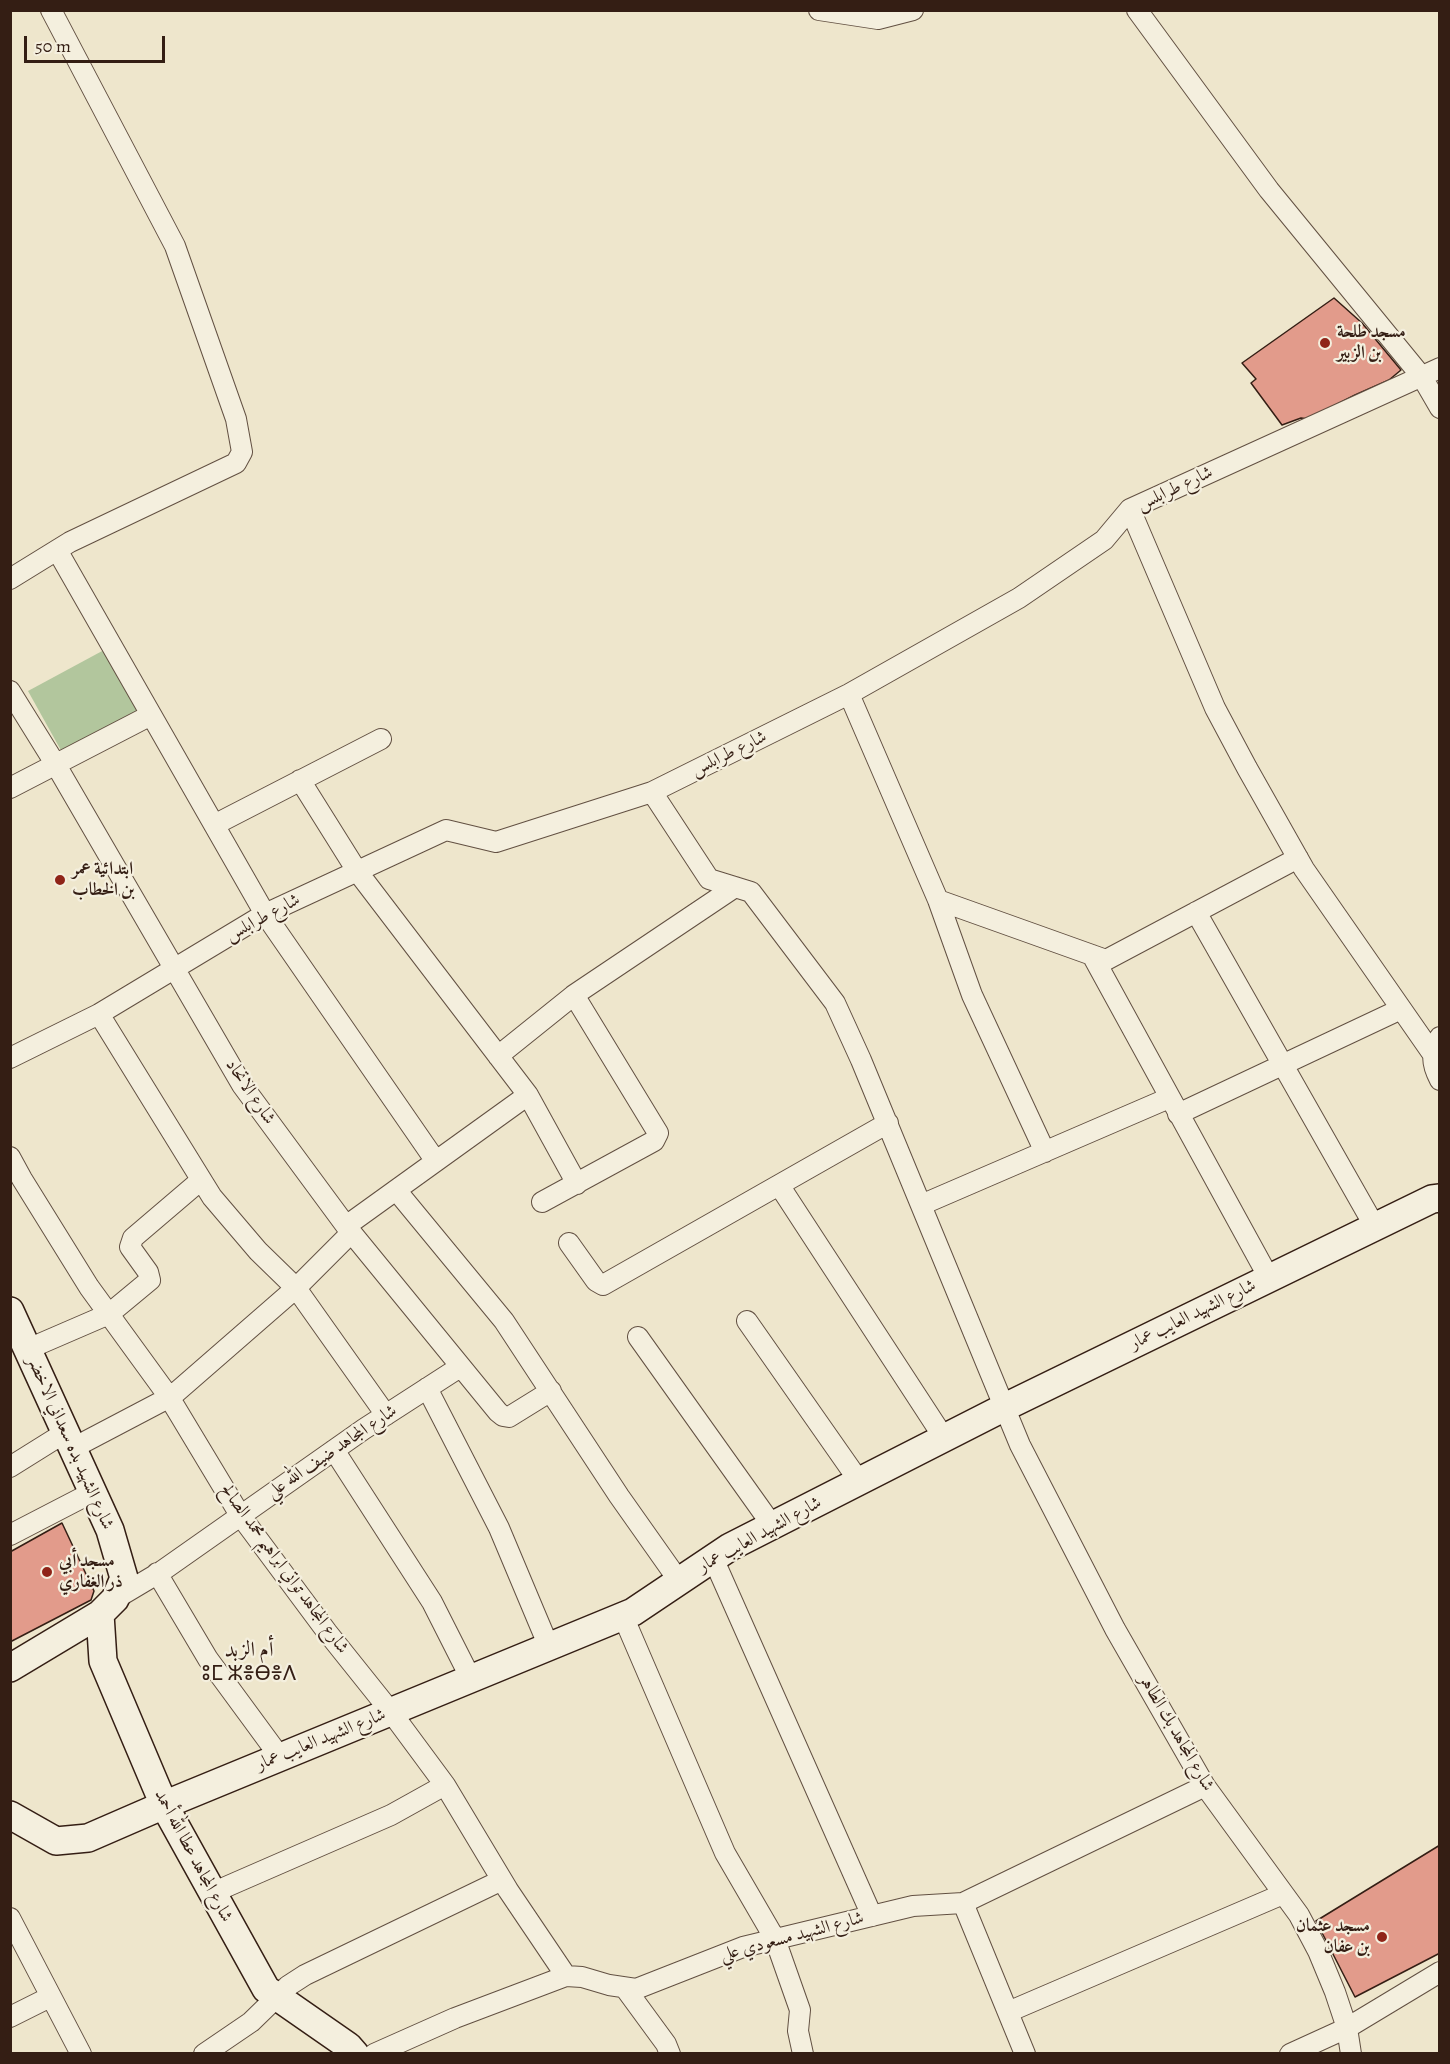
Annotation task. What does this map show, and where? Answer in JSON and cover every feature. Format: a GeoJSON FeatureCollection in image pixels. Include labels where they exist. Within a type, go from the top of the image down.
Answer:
{"type":"FeatureCollection","features":[{"type":"Feature","properties":{"kind":"street"},"geometry":{"type":"LineString","coordinates":[[10,579],[70,542],[236,463],[242,452],[236,419],[175,246],[51,10]]}},
{"type":"Feature","properties":{"kind":"street"},"geometry":{"type":"LineString","coordinates":[[819,10],[878,19],[913,10]]}},
{"type":"Feature","properties":{"kind":"street"},"geometry":{"type":"LineString","coordinates":[[1137,10],[1269,190],[1422,377],[1440,408]]}},
{"type":"Feature","properties":{"kind":"street","name":"شارع طرابلس"},"geometry":{"type":"LineString","coordinates":[[10,1058],[99,1014],[264,914],[446,830],[496,842],[652,792],[849,694],[1019,598],[1104,540],[1130,509],[1440,368]]}},
{"type":"Feature","properties":{"kind":"street"},"geometry":{"type":"LineString","coordinates":[[1130,509],[1215,708],[1298,858],[1401,1009],[1436,1045],[1433,1068],[1440,1080]]}},
{"type":"Feature","properties":{"kind":"street"},"geometry":{"type":"LineString","coordinates":[[57,550],[264,914],[435,1160]]}},
{"type":"Feature","properties":{"kind":"street","name":"شارع الاتحاد"},"geometry":{"type":"LineString","coordinates":[[10,691],[56,765],[242,1085],[348,1230],[503,1416],[509,1417],[551,1391]]}},
{"type":"Feature","properties":{"kind":"street"},"geometry":{"type":"LineString","coordinates":[[849,694],[938,900],[972,995],[1045,1152]]}},
{"type":"Feature","properties":{"kind":"street"},"geometry":{"type":"LineString","coordinates":[[10,788],[152,715]]}},
{"type":"Feature","properties":{"kind":"street"},"geometry":{"type":"LineString","coordinates":[[214,825],[381,739]]}},
{"type":"Feature","properties":{"kind":"street"},"geometry":{"type":"LineString","coordinates":[[300,780],[357,871],[528,1095],[577,1184]]}},
{"type":"Feature","properties":{"kind":"street","name":"شارع المجاهد بك الطاهر"},"geometry":{"type":"LineString","coordinates":[[652,792],[709,879],[751,892],[835,1003],[888,1123],[1020,1445],[1115,1629],[1205,1786],[1299,1915],[1318,1951],[1335,1992],[1347,2028],[1351,2054]]}},
{"type":"Feature","properties":{"kind":"street"},"geometry":{"type":"LineString","coordinates":[[938,900],[1106,960],[1298,858]]}},
{"type":"Feature","properties":{"kind":"street"},"geometry":{"type":"LineString","coordinates":[[498,1056],[574,996],[735,887]]}},
{"type":"Feature","properties":{"kind":"street"},"geometry":{"type":"LineString","coordinates":[[1196,912],[1375,1227]]}},
{"type":"Feature","properties":{"kind":"street"},"geometry":{"type":"LineString","coordinates":[[1092,955],[1269,1278]]}},
{"type":"Feature","properties":{"kind":"street"},"geometry":{"type":"LineString","coordinates":[[542,1202],[654,1141],[658,1133],[574,996]]}},
{"type":"Feature","properties":{"kind":"street"},"geometry":{"type":"LineString","coordinates":[[921,1205],[1045,1152],[1283,1065],[1401,1009]]}},
{"type":"Feature","properties":{"kind":"street"},"geometry":{"type":"LineString","coordinates":[[99,1014],[212,1197],[258,1251],[296,1288],[386,1415]]}},
{"type":"Feature","properties":{"kind":"street"},"geometry":{"type":"LineString","coordinates":[[10,1467],[169,1397],[296,1288],[348,1230],[435,1160],[528,1095]]}},
{"type":"Feature","properties":{"kind":"street"},"geometry":{"type":"LineString","coordinates":[[569,1243],[596,1281],[603,1285],[888,1123]]}},
{"type":"Feature","properties":{"kind":"street","name":"شارع المجاهد تواتي ابراهيم محمد الصالح"},"geometry":{"type":"LineString","coordinates":[[10,1157],[89,1287],[169,1397],[240,1515],[327,1632],[446,1785],[502,1880],[566,1976]]}},
{"type":"Feature","properties":{"kind":"street"},"geometry":{"type":"LineString","coordinates":[[21,1346],[109,1314],[150,1280],[148,1272],[130,1247],[130,1243],[201,1180]]}},
{"type":"Feature","properties":{"kind":"street"},"geometry":{"type":"LineString","coordinates":[[780,1185],[944,1438]]}},
{"type":"Feature","properties":{"kind":"street"},"geometry":{"type":"LineString","coordinates":[[396,1190],[504,1321],[679,1581]]}},
{"type":"Feature","properties":{"kind":"street","name":"شارع الشهيد العايب عمار"},"geometry":{"type":"LineString","coordinates":[[10,1815],[56,1841],[88,1838],[633,1612],[730,1547],[772,1525],[1005,1407],[1436,1199]]}},
{"type":"Feature","properties":{"kind":"street","name":"شارع الشهيد بده سعداني الاخضر"},"geometry":{"type":"LineString","coordinates":[[10,1311],[21,1346],[70,1440],[110,1530],[113,1597]]}},
{"type":"Feature","properties":{"kind":"street"},"geometry":{"type":"LineString","coordinates":[[747,1321],[859,1481]]}},
{"type":"Feature","properties":{"kind":"street"},"geometry":{"type":"LineString","coordinates":[[638,1337],[772,1525]]}},
{"type":"Feature","properties":{"kind":"street","name":"شارع المجاهد ضيف الله علي"},"geometry":{"type":"LineString","coordinates":[[113,1597],[157,1573],[334,1450],[460,1367]]}},
{"type":"Feature","properties":{"kind":"street"},"geometry":{"type":"LineString","coordinates":[[427,1388],[499,1528],[549,1647]]}},
{"type":"Feature","properties":{"kind":"street"},"geometry":{"type":"LineString","coordinates":[[334,1450],[432,1602],[471,1679]]}},
{"type":"Feature","properties":{"kind":"street"},"geometry":{"type":"LineString","coordinates":[[10,1535],[93,1492]]}},
{"type":"Feature","properties":{"kind":"street"},"geometry":{"type":"LineString","coordinates":[[713,1558],[872,1916]]}},
{"type":"Feature","properties":{"kind":"street"},"geometry":{"type":"LineString","coordinates":[[157,1573],[208,1659],[280,1757]]}},
{"type":"Feature","properties":{"kind":"street"},"geometry":{"type":"LineString","coordinates":[[10,1668],[113,1597]]}},
{"type":"Feature","properties":{"kind":"street","name":"شارع المجاهد عطا الله أحمد"},"geometry":{"type":"LineString","coordinates":[[113,1597],[103,1661],[164,1805],[266,1989],[348,2046],[355,2054]]}},
{"type":"Feature","properties":{"kind":"street"},"geometry":{"type":"LineString","coordinates":[[623,1616],[725,1853],[775,1939],[801,2010],[798,2031],[803,2054]]}},
{"type":"Feature","properties":{"kind":"street"},"geometry":{"type":"LineString","coordinates":[[212,1893],[391,1815],[446,1785]]}},
{"type":"Feature","properties":{"kind":"street","name":"شارع الشهيد مسعودي علي"},"geometry":{"type":"LineString","coordinates":[[374,2054],[455,2018],[566,1976],[582,1977],[625,1989],[636,1989],[743,1947],[913,1906],[963,1903],[1205,1786]]}},
{"type":"Feature","properties":{"kind":"street"},"geometry":{"type":"LineString","coordinates":[[204,2054],[251,2022],[288,1986],[305,1975],[502,1880]]}},
{"type":"Feature","properties":{"kind":"street"},"geometry":{"type":"LineString","coordinates":[[1008,2012],[1283,1894]]}},
{"type":"Feature","properties":{"kind":"street"},"geometry":{"type":"LineString","coordinates":[[963,1903],[1025,2054]]}},
{"type":"Feature","properties":{"kind":"street"},"geometry":{"type":"LineString","coordinates":[[10,1918],[81,2054]]}},
{"type":"Feature","properties":{"kind":"street"},"geometry":{"type":"LineString","coordinates":[[1290,2054],[1347,2028],[1440,1972]]}},
{"type":"Feature","properties":{"kind":"street"},"geometry":{"type":"LineString","coordinates":[[625,1989],[666,2044],[670,2054]]}},
{"type":"Feature","properties":{"kind":"street"},"geometry":{"type":"LineString","coordinates":[[10,2017],[50,1997]]}},
{"type":"Feature","properties":{"kind":"green space"},"geometry":{"type":"Polygon","coordinates":[[[104,650],[140,712],[63,754],[28,691],[104,650]]]}},
{"type":"Feature","properties":{"kind":"building","name":"مسجد طلحة بن الزبير"},"geometry":{"type":"Polygon","coordinates":[[[1334,298],[1362,323],[1401,370],[1389,380],[1308,419],[1301,418],[1282,425],[1251,383],[1256,379],[1242,363],[1334,298]]]}},
{"type":"Feature","properties":{"kind":"building","name":"مسجد أبي ذر الغفاري"},"geometry":{"type":"Polygon","coordinates":[[[62,1523],[94,1591],[91,1600],[10,1642],[10,1552],[62,1523]]]}},
{"type":"Feature","properties":{"kind":"building","name":"مسجد عثمان بن عفان"},"geometry":{"type":"Polygon","coordinates":[[[1440,1845],[1440,1953],[1355,1997],[1316,1921],[1440,1845]]]}},
{"type":"Feature","properties":{"kind":"place","name":"مسجد طلحة بن الزبير"},"geometry":{"type":"Point","coordinates":[1325,343]}},
{"type":"Feature","properties":{"kind":"place","name":"ابتدائية عمر بن الخطاب"},"geometry":{"type":"Point","coordinates":[60,880]}},
{"type":"Feature","properties":{"kind":"place","name":"مسجد أبي ذر الغفاري"},"geometry":{"type":"Point","coordinates":[47,1572]}},
{"type":"Feature","properties":{"kind":"place","name":"مسجد عثمان بن عفان"},"geometry":{"type":"Point","coordinates":[1382,1937]}},
{"type":"Feature","properties":{"kind":"district","name":"أم الزبد ⵓⵎ ⵣⴻⴱⴻⴷ"},"geometry":{"type":"Point","coordinates":[249,1663]}}]}
